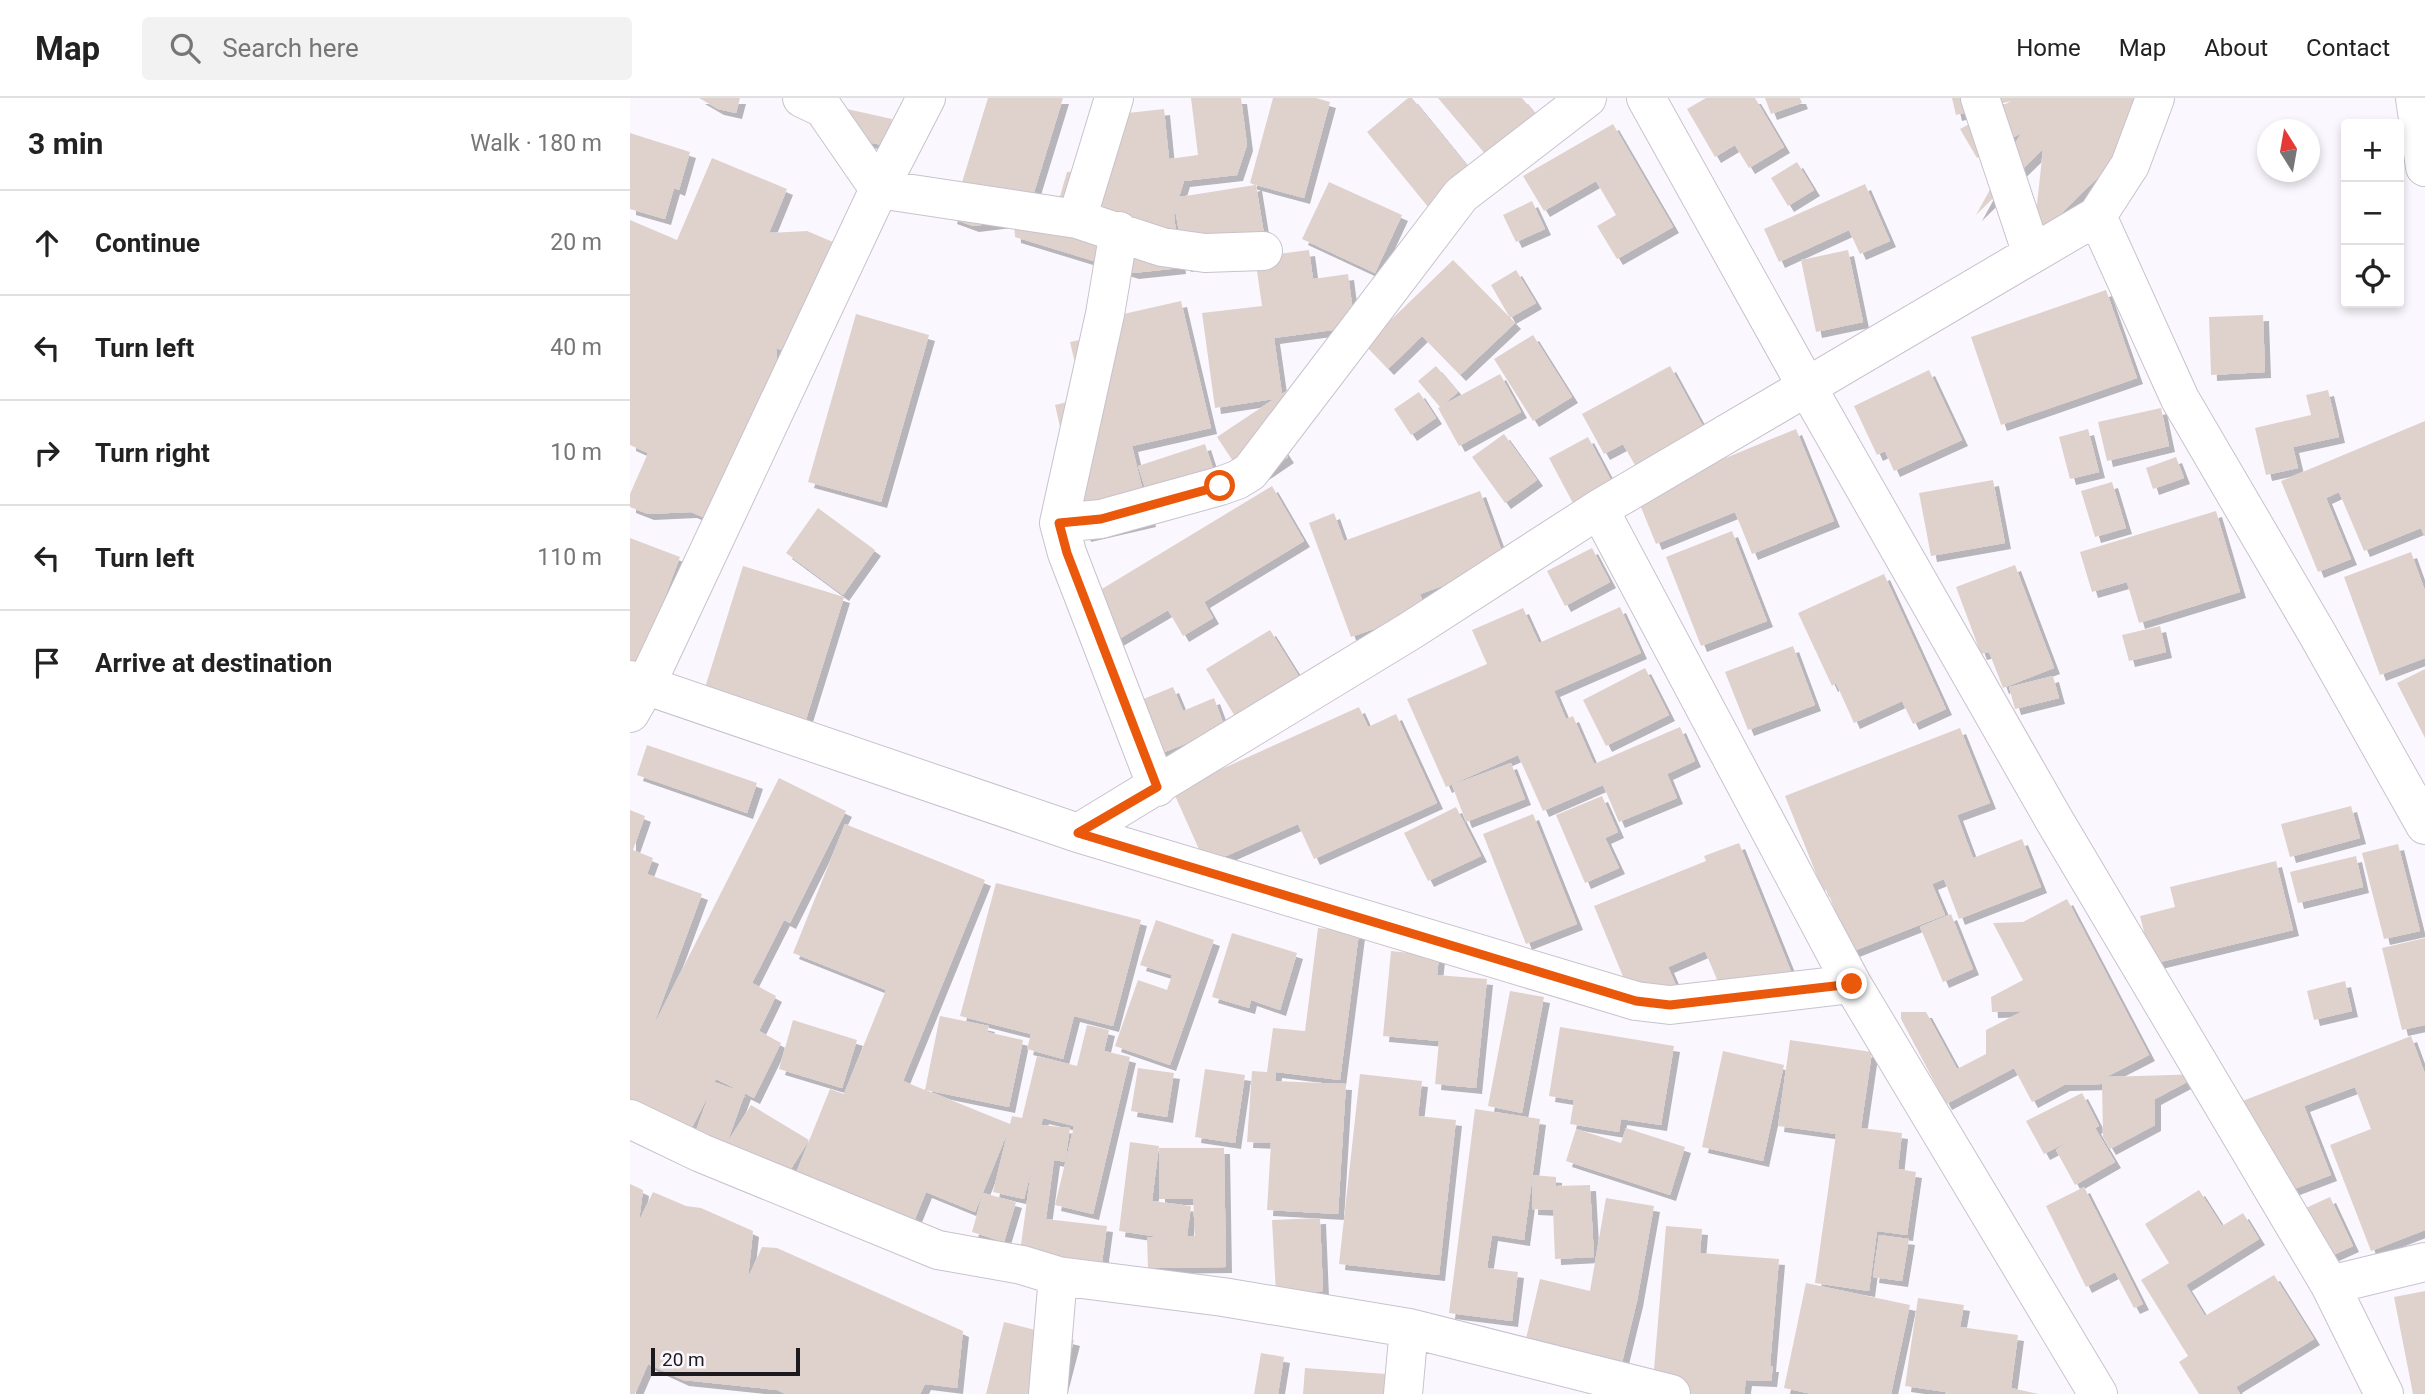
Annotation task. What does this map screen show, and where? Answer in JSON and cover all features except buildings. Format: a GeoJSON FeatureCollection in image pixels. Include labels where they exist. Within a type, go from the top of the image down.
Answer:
{"type":"FeatureCollection","features":[{"type":"Feature","properties":{"kind":"street"},"geometry":{"type":"LineString","coordinates":[[802,98],[823,108],[879,189],[1077,219],[1162,247],[1205,253],[1263,251]]}},
{"type":"Feature","properties":{"kind":"street"},"geometry":{"type":"LineString","coordinates":[[926,98],[879,189],[635,692],[1078,833],[1636,1001],[1670,1005],[1852,984]]}},
{"type":"Feature","properties":{"kind":"street"},"geometry":{"type":"LineString","coordinates":[[1077,219],[1114,98]]}},
{"type":"Feature","properties":{"kind":"street"},"geometry":{"type":"LineString","coordinates":[[1059,523],[1101,519],[1220,486],[1250,472],[1461,195],[1587,98]]}},
{"type":"Feature","properties":{"kind":"street"},"geometry":{"type":"LineString","coordinates":[[1646,98],[2053,818],[2330,1284],[2384,1394]]}},
{"type":"Feature","properties":{"kind":"street"},"geometry":{"type":"LineString","coordinates":[[1980,98],[2032,254]]}},
{"type":"Feature","properties":{"kind":"street"},"geometry":{"type":"LineString","coordinates":[[1078,833],[1410,631],[1599,509],[2097,216],[2130,165],[2155,98]]}},
{"type":"Feature","properties":{"kind":"street"},"geometry":{"type":"LineString","coordinates":[[2415,98],[2425,167]]}},
{"type":"Feature","properties":{"kind":"street"},"geometry":{"type":"LineString","coordinates":[[2097,216],[2180,399],[2425,825]]}},
{"type":"Feature","properties":{"kind":"street"},"geometry":{"type":"LineString","coordinates":[[1119,232],[1105,314],[1059,523],[1067,553],[1157,787]]}},
{"type":"Feature","properties":{"kind":"street"},"geometry":{"type":"LineString","coordinates":[[1599,509],[1852,984],[2098,1394]]}},
{"type":"Feature","properties":{"kind":"street"},"geometry":{"type":"LineString","coordinates":[[630,1119],[701,1153],[938,1250],[1022,1265],[1058,1276],[1223,1297],[1409,1328],[1671,1394]]}},
{"type":"Feature","properties":{"kind":"street"},"geometry":{"type":"LineString","coordinates":[[2330,1284],[2425,1262]]}},
{"type":"Feature","properties":{"kind":"street"},"geometry":{"type":"LineString","coordinates":[[1048,1394],[1058,1276]]}},
{"type":"Feature","properties":{"kind":"street"},"geometry":{"type":"LineString","coordinates":[[1403,1394],[1409,1328]]}},
{"type":"Feature","properties":{"kind":"route"},"geometry":{"type":"LineString","coordinates":[[1220,486],[1101,519],[1059,523],[1067,553],[1157,787],[1078,833],[1636,1001],[1670,1005],[1852,984]]}}]}
